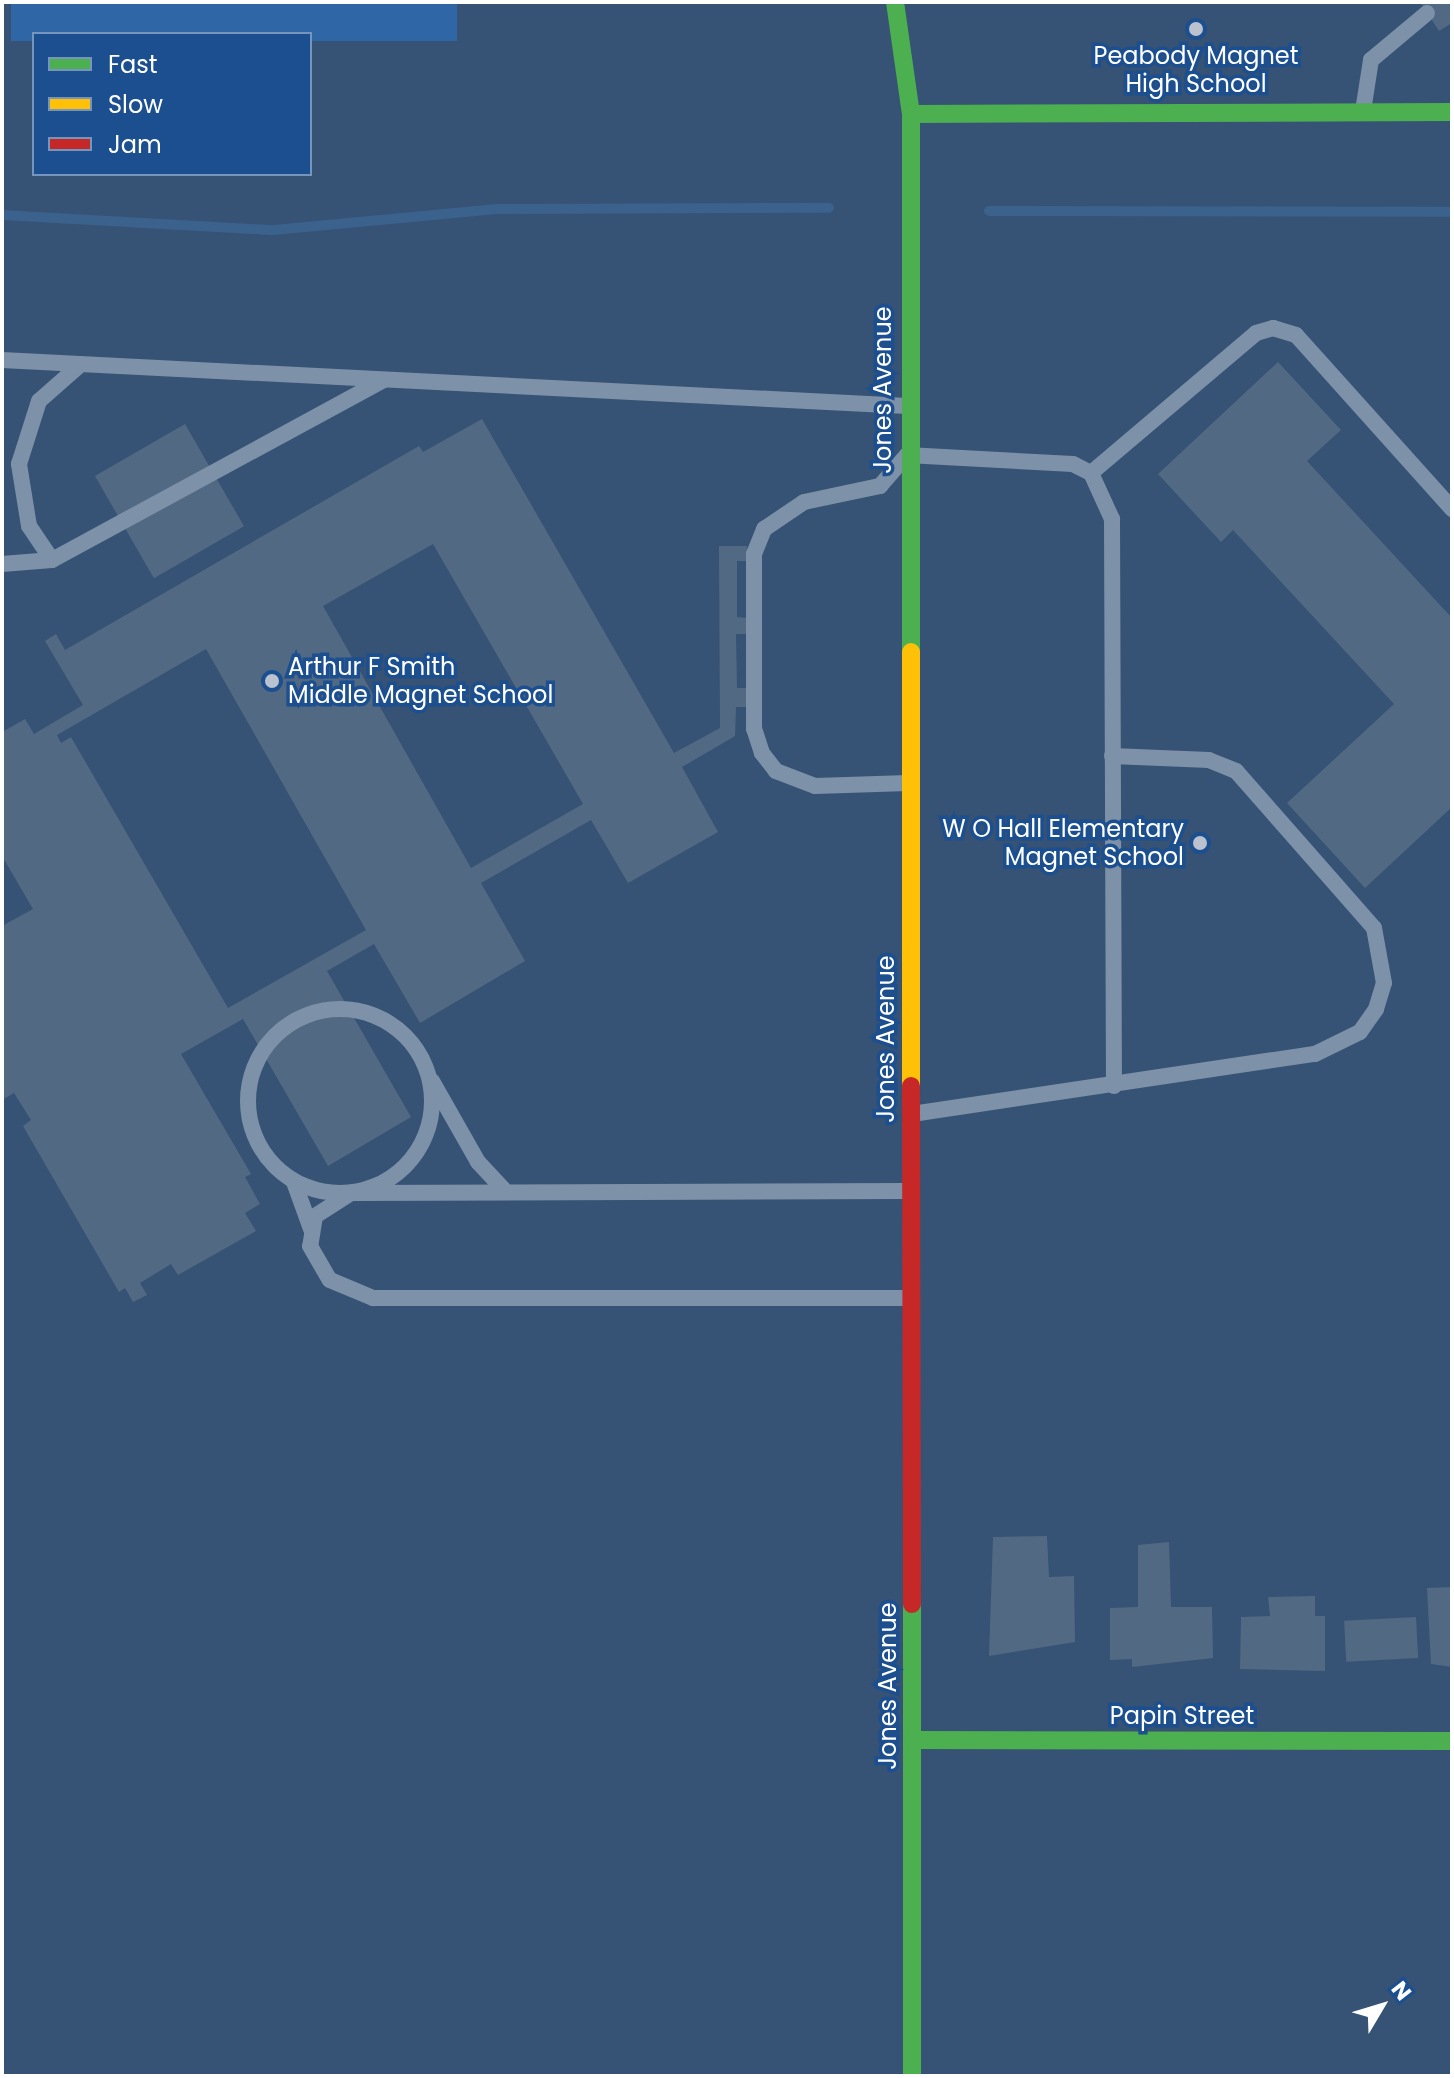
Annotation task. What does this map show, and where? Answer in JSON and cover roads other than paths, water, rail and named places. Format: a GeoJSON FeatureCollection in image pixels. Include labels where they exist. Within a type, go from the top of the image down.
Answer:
{"type":"FeatureCollection","features":[{"type":"Feature","properties":{"kind":"street","name":"Jones Avenue"},"geometry":{"type":"LineString","coordinates":[[895,2],[911,114],[907,455],[912,2076]]}},
{"type":"Feature","properties":{"kind":"street"},"geometry":{"type":"LineString","coordinates":[[911,114],[1452,112]]}},
{"type":"Feature","properties":{"kind":"street","name":"Papin Street"},"geometry":{"type":"LineString","coordinates":[[913,1740],[1452,1741]]}},
{"type":"Feature","properties":{"kind":"lane"},"geometry":{"type":"LineString","coordinates":[[1363,112],[1371,60],[1427,13]]}},
{"type":"Feature","properties":{"kind":"lane"},"geometry":{"type":"LineString","coordinates":[[1091,473],[1256,333],[1273,328],[1296,335],[1452,509]]}},
{"type":"Feature","properties":{"kind":"lane"},"geometry":{"type":"LineString","coordinates":[[2,360],[907,406]]}},
{"type":"Feature","properties":{"kind":"lane"},"geometry":{"type":"LineString","coordinates":[[52,560],[29,526],[19,464],[39,401],[81,364]]}},
{"type":"Feature","properties":{"kind":"lane"},"geometry":{"type":"LineString","coordinates":[[2,564],[52,560],[385,379]]}},
{"type":"Feature","properties":{"kind":"lane"},"geometry":{"type":"LineString","coordinates":[[908,783],[795,782],[762,753],[754,697],[754,554],[764,529],[804,502],[880,486],[907,455],[1073,464],[1091,473],[1112,519],[1114,1086]]}},
{"type":"Feature","properties":{"kind":"lane"},"geometry":{"type":"LineString","coordinates":[[910,1115],[1114,1086],[1341,1045],[1376,1009],[1384,983],[1383,954],[1359,905],[1236,771],[1209,760],[1112,756]]}},
{"type":"Feature","properties":{"kind":"lane"},"geometry":{"type":"LineString","coordinates":[[506,1192],[478,1162],[429,1076],[393,1025],[364,1012],[304,1015],[279,1031],[249,1081],[248,1110],[271,1163],[294,1182],[351,1193],[910,1191]]}},
{"type":"Feature","properties":{"kind":"lane"},"geometry":{"type":"LineString","coordinates":[[312,1231],[327,1203],[382,1184],[416,1152],[432,1108],[429,1076]]}},
{"type":"Feature","properties":{"kind":"lane"},"geometry":{"type":"LineString","coordinates":[[294,1182],[312,1231],[314,1261],[330,1280],[373,1298],[911,1298]]}},
{"type":"Feature","properties":{"kind":"waterway"},"geometry":{"type":"LineString","coordinates":[[2,215],[274,230],[497,209],[829,208]]}},
{"type":"Feature","properties":{"kind":"waterway"},"geometry":{"type":"LineString","coordinates":[[989,211],[1452,212]]}},
{"type":"Feature","properties":{"kind":"place","name":"Peabody Magnet High School"},"geometry":{"type":"Point","coordinates":[1196,29]}},
{"type":"Feature","properties":{"kind":"place","name":"Arthur F Smith Middle Magnet School"},"geometry":{"type":"Point","coordinates":[272,681]}},
{"type":"Feature","properties":{"kind":"place","name":"W O Hall Elementary Magnet School"},"geometry":{"type":"Point","coordinates":[1200,843]}}]}
